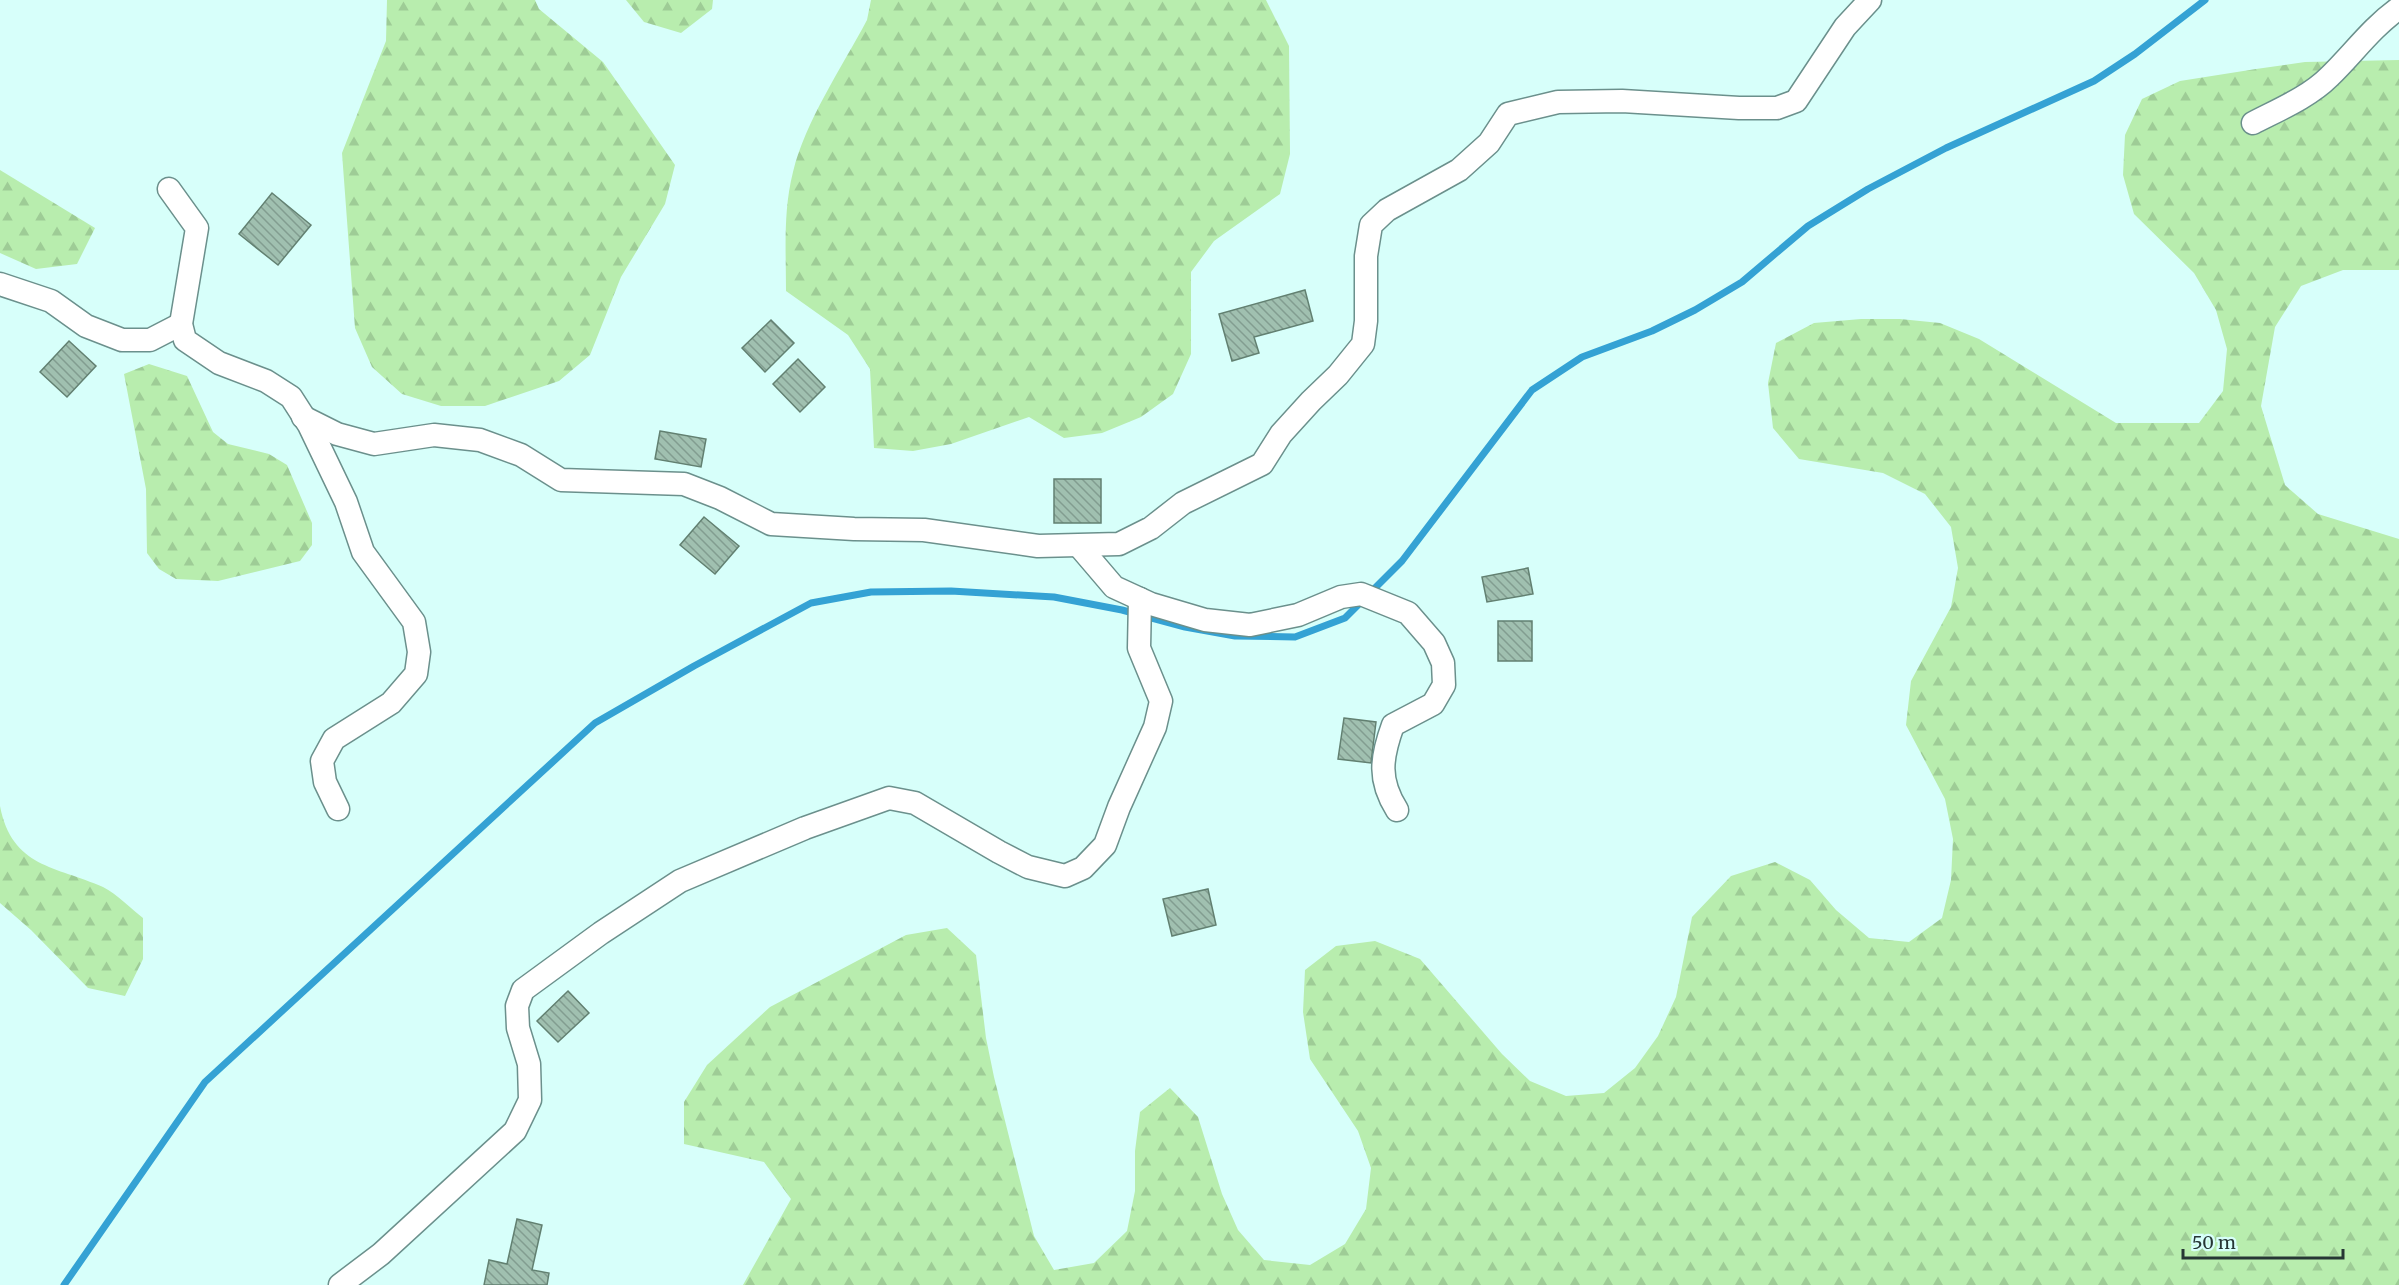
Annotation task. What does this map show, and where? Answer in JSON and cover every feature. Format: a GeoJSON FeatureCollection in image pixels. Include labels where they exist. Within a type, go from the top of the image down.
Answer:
{"type":"FeatureCollection","features":[{"type":"Feature","properties":{"kind":"street"},"geometry":{"type":"LineString","coordinates":[[303,417],[337,434],[374,444],[434,435],[480,440],[521,455],[561,480],[684,484],[720,498],[771,524],[924,530],[1038,546],[1119,544],[1151,528],[1183,503],[1262,464],[1281,434],[1338,375],[1363,344],[1366,321],[1366,256],[1371,225],[1387,210],[1459,170],[1489,143],[1508,114],[1558,102],[1622,101],[1777,108],[1796,101],[1845,27],[1870,0]]}},
{"type":"Feature","properties":{"kind":"street"},"geometry":{"type":"LineString","coordinates":[[2253,123],[2293,102],[2327,79],[2364,37],[2399,8]]}},
{"type":"Feature","properties":{"kind":"street"},"geometry":{"type":"LineString","coordinates":[[169,189],[197,228],[181,324],[185,340],[219,363],[266,381],[291,397],[346,502],[363,552],[414,622],[419,652],[416,674],[391,703],[334,739],[322,761],[325,782],[338,809]]}},
{"type":"Feature","properties":{"kind":"street"},"geometry":{"type":"LineString","coordinates":[[0,284],[51,302],[86,326],[122,340],[150,340],[181,324]]}},
{"type":"Feature","properties":{"kind":"street"},"geometry":{"type":"LineString","coordinates":[[1079,546],[1114,587],[1140,604],[1205,620],[1250,625],[1298,615],[1341,597],[1369,597],[1408,613],[1434,643],[1443,663],[1443,685],[1433,704],[1393,725],[1385,747],[1383,768],[1386,793],[1397,810]]}},
{"type":"Feature","properties":{"kind":"street"},"geometry":{"type":"LineString","coordinates":[[340,1285],[381,1254],[515,1131],[530,1100],[529,1064],[518,1028],[518,1006],[523,990],[601,933],[680,881],[805,828],[889,798],[915,803],[1028,867],[1065,876],[1083,868],[1105,845],[1119,807],[1155,727],[1161,701],[1139,648],[1140,604]]}},
{"type":"Feature","properties":{"kind":"green space"},"geometry":{"type":"Polygon","coordinates":[[[387,0],[535,0],[539,9],[603,62],[675,165],[665,204],[621,277],[590,355],[559,381],[485,406],[441,406],[402,394],[372,367],[355,328],[342,153],[386,41],[387,0]]]}},
{"type":"Feature","properties":{"kind":"green space"},"geometry":{"type":"Polygon","coordinates":[[[626,0],[713,0],[712,9],[681,33],[644,22],[626,0]]]}},
{"type":"Feature","properties":{"kind":"green space"},"geometry":{"type":"Polygon","coordinates":[[[871,0],[1266,0],[1289,46],[1290,154],[1280,194],[1214,241],[1191,272],[1191,354],[1173,394],[1141,417],[1102,433],[1064,438],[1029,417],[951,444],[913,451],[874,448],[870,369],[848,335],[786,291],[786,217],[793,172],[815,114],[867,20],[871,0]]]}},
{"type":"Feature","properties":{"kind":"green space"},"geometry":{"type":"Polygon","coordinates":[[[2399,60],[2399,270],[2343,270],[2301,286],[2275,327],[2261,406],[2285,485],[2318,514],[2399,539],[2399,1285],[743,1285],[791,1199],[764,1162],[684,1144],[684,1102],[707,1065],[770,1007],[906,935],[947,928],[976,955],[986,1038],[994,1077],[1034,1236],[1054,1270],[1094,1263],[1127,1231],[1135,1191],[1135,1151],[1140,1112],[1170,1088],[1198,1117],[1222,1194],[1238,1230],[1264,1260],[1310,1265],[1345,1244],[1366,1209],[1371,1168],[1358,1131],[1310,1059],[1303,1012],[1305,970],[1336,946],[1375,941],[1420,959],[1502,1054],[1530,1081],[1566,1096],[1604,1093],[1635,1068],[1658,1036],[1676,997],[1692,917],[1731,876],[1775,862],[1810,880],[1836,910],[1869,938],[1909,942],[1942,918],[1951,880],[1953,839],[1945,799],[1906,725],[1911,681],[1951,607],[1958,568],[1951,527],[1925,494],[1883,473],[1799,459],[1773,428],[1768,383],[1776,343],[1814,323],[1861,319],[1900,319],[1940,323],[1979,339],[2116,423],[2199,423],[2223,391],[2227,349],[2216,310],[2194,273],[2134,214],[2123,175],[2125,135],[2142,99],[2180,81],[2256,69],[2305,62],[2399,60]]]}},
{"type":"Feature","properties":{"kind":"green space"},"geometry":{"type":"Polygon","coordinates":[[[0,170],[95,228],[77,264],[36,269],[0,253],[0,170]]]}},
{"type":"Feature","properties":{"kind":"green space"},"geometry":{"type":"Polygon","coordinates":[[[149,364],[187,376],[213,432],[228,444],[269,454],[287,465],[312,523],[312,545],[300,561],[218,581],[176,579],[159,569],[147,553],[146,489],[124,374],[149,364]]]}},
{"type":"Feature","properties":{"kind":"green space"},"geometry":{"type":"Polygon","coordinates":[[[0,806],[6,826],[15,842],[25,853],[38,862],[103,887],[143,918],[143,959],[125,996],[88,988],[31,930],[0,903],[0,806]]]}},
{"type":"Feature","properties":{"kind":"building"},"geometry":{"type":"Polygon","coordinates":[[[272,193],[311,225],[278,265],[239,234],[272,193]]]}},
{"type":"Feature","properties":{"kind":"building"},"geometry":{"type":"Polygon","coordinates":[[[1305,290],[1313,321],[1254,337],[1259,353],[1232,361],[1219,314],[1305,290]]]}},
{"type":"Feature","properties":{"kind":"building"},"geometry":{"type":"Polygon","coordinates":[[[771,320],[794,343],[765,372],[742,348],[771,320]]]}},
{"type":"Feature","properties":{"kind":"building"},"geometry":{"type":"Polygon","coordinates":[[[69,341],[96,366],[67,397],[40,372],[69,341]]]}},
{"type":"Feature","properties":{"kind":"building"},"geometry":{"type":"Polygon","coordinates":[[[798,359],[825,387],[800,412],[773,384],[798,359]]]}},
{"type":"Feature","properties":{"kind":"building"},"geometry":{"type":"Polygon","coordinates":[[[660,431],[706,439],[701,467],[655,459],[660,431]]]}},
{"type":"Feature","properties":{"kind":"building"},"geometry":{"type":"Polygon","coordinates":[[[1054,479],[1101,479],[1101,523],[1054,523],[1054,479]]]}},
{"type":"Feature","properties":{"kind":"building"},"geometry":{"type":"Polygon","coordinates":[[[704,517],[739,546],[715,574],[680,545],[704,517]]]}},
{"type":"Feature","properties":{"kind":"building"},"geometry":{"type":"Polygon","coordinates":[[[1528,568],[1533,594],[1487,602],[1482,577],[1528,568]]]}},
{"type":"Feature","properties":{"kind":"building"},"geometry":{"type":"Polygon","coordinates":[[[1498,621],[1532,621],[1532,661],[1498,661],[1498,621]]]}},
{"type":"Feature","properties":{"kind":"building"},"geometry":{"type":"Polygon","coordinates":[[[1344,718],[1376,722],[1371,763],[1338,759],[1344,718]]]}},
{"type":"Feature","properties":{"kind":"building"},"geometry":{"type":"Polygon","coordinates":[[[1208,889],[1216,925],[1172,936],[1163,899],[1208,889]]]}},
{"type":"Feature","properties":{"kind":"building"},"geometry":{"type":"Polygon","coordinates":[[[568,991],[589,1013],[558,1042],[537,1021],[568,991]]]}},
{"type":"Feature","properties":{"kind":"building"},"geometry":{"type":"Polygon","coordinates":[[[517,1219],[542,1225],[532,1270],[549,1273],[547,1285],[484,1285],[489,1260],[507,1264],[517,1219]]]}},
{"type":"Feature","properties":{"kind":"waterway"},"geometry":{"type":"LineString","coordinates":[[64,1285],[205,1082],[595,723],[811,603],[871,592],[951,591],[1054,597],[1235,636],[1295,637],[1345,618],[1402,561],[1532,390],[1582,357],[1652,331],[1695,310],[1742,282],[1808,226],[1868,189],[1946,148],[2094,81],[2135,54],[2205,0]]}}]}
